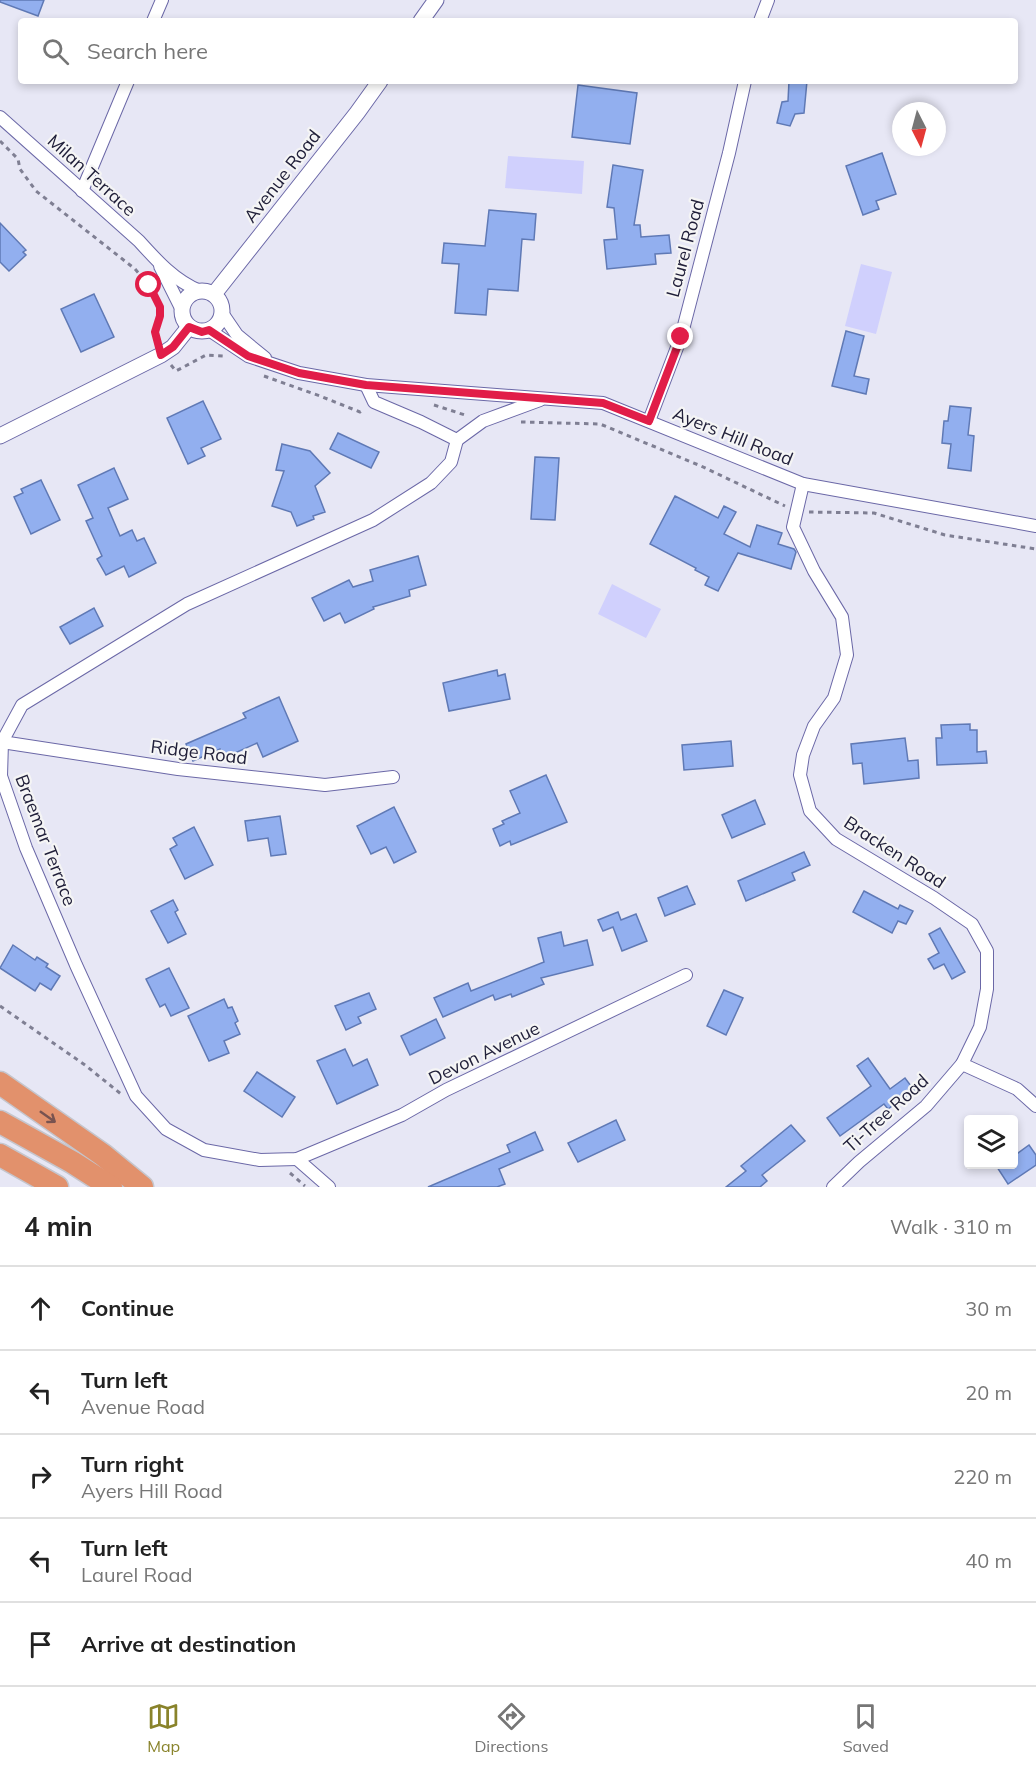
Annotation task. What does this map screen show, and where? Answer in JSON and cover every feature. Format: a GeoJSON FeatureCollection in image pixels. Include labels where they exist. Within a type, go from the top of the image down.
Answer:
{"type":"FeatureCollection","features":[{"type":"Feature","properties":{"kind":"highway"},"geometry":{"type":"LineString","coordinates":[[0,1083],[103,1155],[142,1187]]}},
{"type":"Feature","properties":{"kind":"highway"},"geometry":{"type":"LineString","coordinates":[[0,1122],[72,1162],[111,1187]]}},
{"type":"Feature","properties":{"kind":"highway"},"geometry":{"type":"LineString","coordinates":[[0,1155],[57,1187]]}},
{"type":"Feature","properties":{"kind":"street"},"geometry":{"type":"LineString","coordinates":[[154,18],[162,0]]}},
{"type":"Feature","properties":{"kind":"street"},"geometry":{"type":"LineString","coordinates":[[423,18],[436,0]]}},
{"type":"Feature","properties":{"kind":"street"},"geometry":{"type":"LineString","coordinates":[[761,18],[768,0]]}},
{"type":"Feature","properties":{"kind":"street"},"geometry":{"type":"LineString","coordinates":[[82,191],[127,84]]}},
{"type":"Feature","properties":{"kind":"street","name":"Avenue Road"},"geometry":{"type":"LineString","coordinates":[[207,292],[357,113],[378,84]]}},
{"type":"Feature","properties":{"kind":"street","name":"Laurel Road"},"geometry":{"type":"LineString","coordinates":[[649,421],[681,337],[729,153],[744,84]]}},
{"type":"Feature","properties":{"kind":"street","name":"Milan Terrace"},"geometry":{"type":"LineString","coordinates":[[0,117],[140,241],[158,263],[181,308]]}},
{"type":"Feature","properties":{"kind":"street","name":"Milan Terrace"},"geometry":{"type":"LineString","coordinates":[[158,263],[185,284],[207,292]]}},
{"type":"Feature","properties":{"kind":"street"},"geometry":{"type":"LineString","coordinates":[[207,292],[222,306],[222,313],[220,320],[209,330],[202,332],[189,327],[184,322],[181,308],[187,296],[207,292]]}},
{"type":"Feature","properties":{"kind":"street","name":"Ayers Hill Road"},"geometry":{"type":"LineString","coordinates":[[222,313],[237,335],[276,366]]}},
{"type":"Feature","properties":{"kind":"street"},"geometry":{"type":"LineString","coordinates":[[0,436],[161,355],[173,347],[189,327]]}},
{"type":"Feature","properties":{"kind":"street","name":"Ayers Hill Road"},"geometry":{"type":"LineString","coordinates":[[209,330],[248,356],[299,373],[366,385],[603,403],[803,484],[1036,526]]}},
{"type":"Feature","properties":{"kind":"street"},"geometry":{"type":"LineString","coordinates":[[366,385],[374,402],[457,440],[483,421],[544,399]]}},
{"type":"Feature","properties":{"kind":"street","name":"Braemar Terrace"},"geometry":{"type":"LineString","coordinates":[[297,1159],[260,1160],[204,1150],[166,1129],[136,1096],[26,848],[1,776],[2,742],[22,705],[187,604],[374,520],[431,483],[451,462],[457,440]]}},
{"type":"Feature","properties":{"kind":"street","name":"Bracken Road"},"geometry":{"type":"LineString","coordinates":[[803,484],[793,527],[814,571],[842,616],[847,655],[834,698],[814,726],[803,755],[800,775],[810,811],[836,838],[972,924],[987,951],[987,989],[980,1027],[962,1064]]}},
{"type":"Feature","properties":{"kind":"street","name":"Ridge Road"},"geometry":{"type":"LineString","coordinates":[[2,742],[178,769],[325,784],[393,777]]}},
{"type":"Feature","properties":{"kind":"street","name":"Devon Avenue"},"geometry":{"type":"LineString","coordinates":[[297,1159],[402,1115],[446,1090],[686,975]]}},
{"type":"Feature","properties":{"kind":"street"},"geometry":{"type":"LineString","coordinates":[[962,1064],[1017,1089],[1036,1106]]}},
{"type":"Feature","properties":{"kind":"street","name":"Ti-Tree Road"},"geometry":{"type":"LineString","coordinates":[[833,1187],[926,1106],[962,1064]]}},
{"type":"Feature","properties":{"kind":"street"},"geometry":{"type":"LineString","coordinates":[[297,1159],[329,1187]]}},
{"type":"Feature","properties":{"kind":"path"},"geometry":{"type":"LineString","coordinates":[[0,141],[18,159],[20,169],[36,191],[135,269],[149,285],[160,307],[155,332],[161,355],[176,371],[206,355],[233,357]]}},
{"type":"Feature","properties":{"kind":"path"},"geometry":{"type":"LineString","coordinates":[[260,374],[360,412],[374,402]]}},
{"type":"Feature","properties":{"kind":"path"},"geometry":{"type":"LineString","coordinates":[[433,404],[483,421]]}},
{"type":"Feature","properties":{"kind":"path"},"geometry":{"type":"LineString","coordinates":[[517,422],[600,424],[701,466],[796,511],[874,513],[945,535],[1036,549]]}},
{"type":"Feature","properties":{"kind":"path"},"geometry":{"type":"LineString","coordinates":[[0,1006],[85,1065],[121,1094]]}},
{"type":"Feature","properties":{"kind":"path"},"geometry":{"type":"LineString","coordinates":[[288,1172],[307,1187]]}},
{"type":"Feature","properties":{"kind":"shaded area"},"geometry":{"type":"Polygon","coordinates":[[[508,156],[584,161],[582,194],[505,188],[508,156]]]}},
{"type":"Feature","properties":{"kind":"shaded area"},"geometry":{"type":"Polygon","coordinates":[[[861,264],[892,272],[876,334],[845,326],[861,264]]]}},
{"type":"Feature","properties":{"kind":"shaded area"},"geometry":{"type":"Polygon","coordinates":[[[612,584],[661,609],[646,638],[598,614],[612,584]]]}},
{"type":"Feature","properties":{"kind":"building"},"geometry":{"type":"Polygon","coordinates":[[[0,0],[44,0],[38,16],[0,2],[0,0]]]}},
{"type":"Feature","properties":{"kind":"building"},"geometry":{"type":"Polygon","coordinates":[[[789,84],[807,84],[804,113],[795,114],[790,126],[777,123],[782,102],[788,101],[789,84]]]}},
{"type":"Feature","properties":{"kind":"building"},"geometry":{"type":"Polygon","coordinates":[[[578,85],[637,93],[630,144],[572,137],[578,85]]]}},
{"type":"Feature","properties":{"kind":"building"},"geometry":{"type":"Polygon","coordinates":[[[882,153],[896,194],[876,201],[879,209],[863,215],[846,166],[882,153]]]}},
{"type":"Feature","properties":{"kind":"building"},"geometry":{"type":"Polygon","coordinates":[[[613,165],[643,170],[634,225],[640,225],[641,237],[669,235],[671,253],[655,254],[656,264],[607,269],[604,240],[617,239],[614,208],[607,207],[613,165]]]}},
{"type":"Feature","properties":{"kind":"building"},"geometry":{"type":"Polygon","coordinates":[[[489,210],[536,214],[534,240],[522,239],[518,291],[488,289],[486,315],[455,313],[459,264],[442,263],[444,243],[485,246],[489,210]]]}},
{"type":"Feature","properties":{"kind":"building"},"geometry":{"type":"Polygon","coordinates":[[[0,223],[26,250],[23,252],[26,255],[9,271],[0,262],[0,223]]]}},
{"type":"Feature","properties":{"kind":"building"},"geometry":{"type":"Polygon","coordinates":[[[94,294],[114,337],[81,352],[61,309],[94,294]]]}},
{"type":"Feature","properties":{"kind":"building"},"geometry":{"type":"Polygon","coordinates":[[[846,331],[864,336],[854,376],[869,379],[866,394],[832,386],[846,331]]]}},
{"type":"Feature","properties":{"kind":"building"},"geometry":{"type":"Polygon","coordinates":[[[203,401],[221,439],[201,448],[205,456],[188,464],[167,418],[203,401]]]}},
{"type":"Feature","properties":{"kind":"building"},"geometry":{"type":"Polygon","coordinates":[[[950,406],[971,408],[968,435],[974,436],[971,471],[948,468],[951,444],[942,443],[944,421],[948,421],[950,406]]]}},
{"type":"Feature","properties":{"kind":"building"},"geometry":{"type":"Polygon","coordinates":[[[338,433],[379,452],[371,468],[330,449],[338,433]]]}},
{"type":"Feature","properties":{"kind":"building"},"geometry":{"type":"Polygon","coordinates":[[[282,444],[310,451],[330,473],[315,486],[325,512],[297,526],[291,512],[272,506],[284,471],[276,470],[282,444]]]}},
{"type":"Feature","properties":{"kind":"building"},"geometry":{"type":"Polygon","coordinates":[[[535,457],[559,458],[555,520],[531,519],[535,457]]]}},
{"type":"Feature","properties":{"kind":"building"},"geometry":{"type":"Polygon","coordinates":[[[114,468],[128,499],[108,508],[120,536],[132,530],[137,541],[144,538],[156,563],[129,577],[124,566],[106,575],[97,559],[102,556],[86,521],[93,518],[78,485],[114,468]]]}},
{"type":"Feature","properties":{"kind":"building"},"geometry":{"type":"Polygon","coordinates":[[[41,480],[60,520],[31,534],[14,497],[23,493],[21,489],[41,480]]]}},
{"type":"Feature","properties":{"kind":"building"},"geometry":{"type":"Polygon","coordinates":[[[675,496],[718,518],[724,506],[736,512],[724,534],[750,547],[757,525],[782,533],[778,544],[794,549],[796,552],[791,569],[738,553],[718,591],[705,585],[709,577],[650,544],[675,496]]]}},
{"type":"Feature","properties":{"kind":"building"},"geometry":{"type":"Polygon","coordinates":[[[418,556],[426,585],[409,590],[410,596],[373,607],[374,609],[345,623],[340,613],[324,621],[312,598],[349,580],[353,587],[373,581],[370,570],[418,556]]]}},
{"type":"Feature","properties":{"kind":"building"},"geometry":{"type":"Polygon","coordinates":[[[94,608],[103,626],[70,644],[60,627],[94,608]]]}},
{"type":"Feature","properties":{"kind":"building"},"geometry":{"type":"Polygon","coordinates":[[[497,670],[498,676],[505,674],[510,699],[449,711],[443,683],[497,670]]]}},
{"type":"Feature","properties":{"kind":"building"},"geometry":{"type":"Polygon","coordinates":[[[279,697],[298,741],[263,757],[257,743],[224,758],[220,749],[193,761],[186,744],[246,718],[243,713],[279,697]]]}},
{"type":"Feature","properties":{"kind":"building"},"geometry":{"type":"Polygon","coordinates":[[[970,724],[970,730],[977,730],[977,752],[986,751],[987,763],[937,765],[936,738],[942,738],[941,725],[970,724]]]}},
{"type":"Feature","properties":{"kind":"building"},"geometry":{"type":"Polygon","coordinates":[[[905,738],[908,761],[918,760],[919,778],[864,784],[862,763],[853,764],[851,744],[905,738]]]}},
{"type":"Feature","properties":{"kind":"building"},"geometry":{"type":"Polygon","coordinates":[[[731,741],[733,766],[684,770],[682,745],[731,741]]]}},
{"type":"Feature","properties":{"kind":"building"},"geometry":{"type":"Polygon","coordinates":[[[546,775],[567,822],[511,845],[510,841],[500,846],[493,829],[504,824],[502,821],[520,813],[510,791],[546,775]]]}},
{"type":"Feature","properties":{"kind":"building"},"geometry":{"type":"Polygon","coordinates":[[[755,800],[765,824],[732,838],[722,815],[755,800]]]}},
{"type":"Feature","properties":{"kind":"building"},"geometry":{"type":"Polygon","coordinates":[[[394,807],[416,852],[394,863],[386,847],[371,854],[357,826],[394,807]]]}},
{"type":"Feature","properties":{"kind":"building"},"geometry":{"type":"Polygon","coordinates":[[[280,816],[286,854],[271,856],[268,838],[248,841],[245,821],[280,816]]]}},
{"type":"Feature","properties":{"kind":"building"},"geometry":{"type":"Polygon","coordinates":[[[194,827],[213,865],[185,879],[170,849],[177,845],[173,838],[194,827]]]}},
{"type":"Feature","properties":{"kind":"building"},"geometry":{"type":"Polygon","coordinates":[[[804,852],[810,865],[792,873],[795,880],[746,901],[738,881],[804,852]]]}},
{"type":"Feature","properties":{"kind":"building"},"geometry":{"type":"Polygon","coordinates":[[[687,886],[695,904],[665,916],[658,898],[687,886]]]}},
{"type":"Feature","properties":{"kind":"building"},"geometry":{"type":"Polygon","coordinates":[[[864,891],[898,909],[900,905],[913,911],[906,924],[898,921],[892,933],[853,912],[864,891]]]}},
{"type":"Feature","properties":{"kind":"building"},"geometry":{"type":"Polygon","coordinates":[[[173,900],[178,910],[175,912],[186,934],[168,943],[151,911],[173,900]]]}},
{"type":"Feature","properties":{"kind":"building"},"geometry":{"type":"Polygon","coordinates":[[[618,912],[621,920],[636,914],[647,941],[622,951],[613,927],[603,931],[598,920],[618,912]]]}},
{"type":"Feature","properties":{"kind":"building"},"geometry":{"type":"Polygon","coordinates":[[[940,928],[965,972],[952,979],[944,964],[934,969],[928,959],[939,953],[929,934],[940,928]]]}},
{"type":"Feature","properties":{"kind":"building"},"geometry":{"type":"Polygon","coordinates":[[[561,932],[564,946],[587,940],[593,965],[541,978],[544,984],[512,997],[511,994],[495,1000],[493,995],[443,1017],[434,998],[468,983],[471,991],[544,962],[538,938],[561,932]]]}},
{"type":"Feature","properties":{"kind":"building"},"geometry":{"type":"Polygon","coordinates":[[[13,945],[35,960],[37,957],[48,964],[46,967],[60,976],[51,990],[40,983],[35,991],[0,968],[13,945]]]}},
{"type":"Feature","properties":{"kind":"building"},"geometry":{"type":"Polygon","coordinates":[[[169,968],[189,1008],[171,1016],[165,1004],[160,1007],[146,979],[169,968]]]}},
{"type":"Feature","properties":{"kind":"building"},"geometry":{"type":"Polygon","coordinates":[[[724,990],[743,998],[726,1035],[707,1026],[724,990]]]}},
{"type":"Feature","properties":{"kind":"building"},"geometry":{"type":"Polygon","coordinates":[[[369,993],[376,1009],[358,1017],[361,1023],[346,1030],[335,1006],[369,993]]]}},
{"type":"Feature","properties":{"kind":"building"},"geometry":{"type":"Polygon","coordinates":[[[224,999],[228,1008],[232,1007],[240,1034],[224,1041],[229,1053],[209,1061],[188,1016],[224,999]]]}},
{"type":"Feature","properties":{"kind":"building"},"geometry":{"type":"Polygon","coordinates":[[[436,1019],[445,1038],[410,1055],[401,1036],[436,1019]]]}},
{"type":"Feature","properties":{"kind":"building"},"geometry":{"type":"Polygon","coordinates":[[[345,1049],[353,1066],[367,1059],[378,1085],[337,1104],[317,1061],[345,1049]]]}},
{"type":"Feature","properties":{"kind":"building"},"geometry":{"type":"Polygon","coordinates":[[[868,1058],[890,1089],[905,1078],[914,1090],[888,1109],[884,1104],[840,1136],[827,1118],[871,1086],[857,1066],[868,1058]]]}},
{"type":"Feature","properties":{"kind":"building"},"geometry":{"type":"Polygon","coordinates":[[[257,1072],[295,1097],[282,1117],[244,1091],[257,1072]]]}},
{"type":"Feature","properties":{"kind":"building"},"geometry":{"type":"Polygon","coordinates":[[[616,1120],[625,1140],[578,1162],[568,1143],[616,1120]]]}},
{"type":"Feature","properties":{"kind":"building"},"geometry":{"type":"Polygon","coordinates":[[[791,1125],[805,1141],[762,1175],[767,1181],[760,1187],[726,1187],[746,1171],[741,1166],[791,1125]]]}},
{"type":"Feature","properties":{"kind":"building"},"geometry":{"type":"Polygon","coordinates":[[[535,1132],[543,1150],[499,1169],[505,1184],[497,1187],[428,1187],[510,1152],[507,1145],[535,1132]]]}},
{"type":"Feature","properties":{"kind":"building"},"geometry":{"type":"Polygon","coordinates":[[[1029,1145],[1036,1155],[1036,1165],[1008,1184],[998,1169],[1018,1169],[1018,1153],[1029,1145]]]}},
{"type":"Feature","properties":{"kind":"route"},"geometry":{"type":"LineString","coordinates":[[149,285],[160,307],[155,332],[161,355],[173,347],[189,327],[202,332],[209,330],[248,356],[299,373],[366,385],[603,403],[649,421],[681,337]]}}]}
